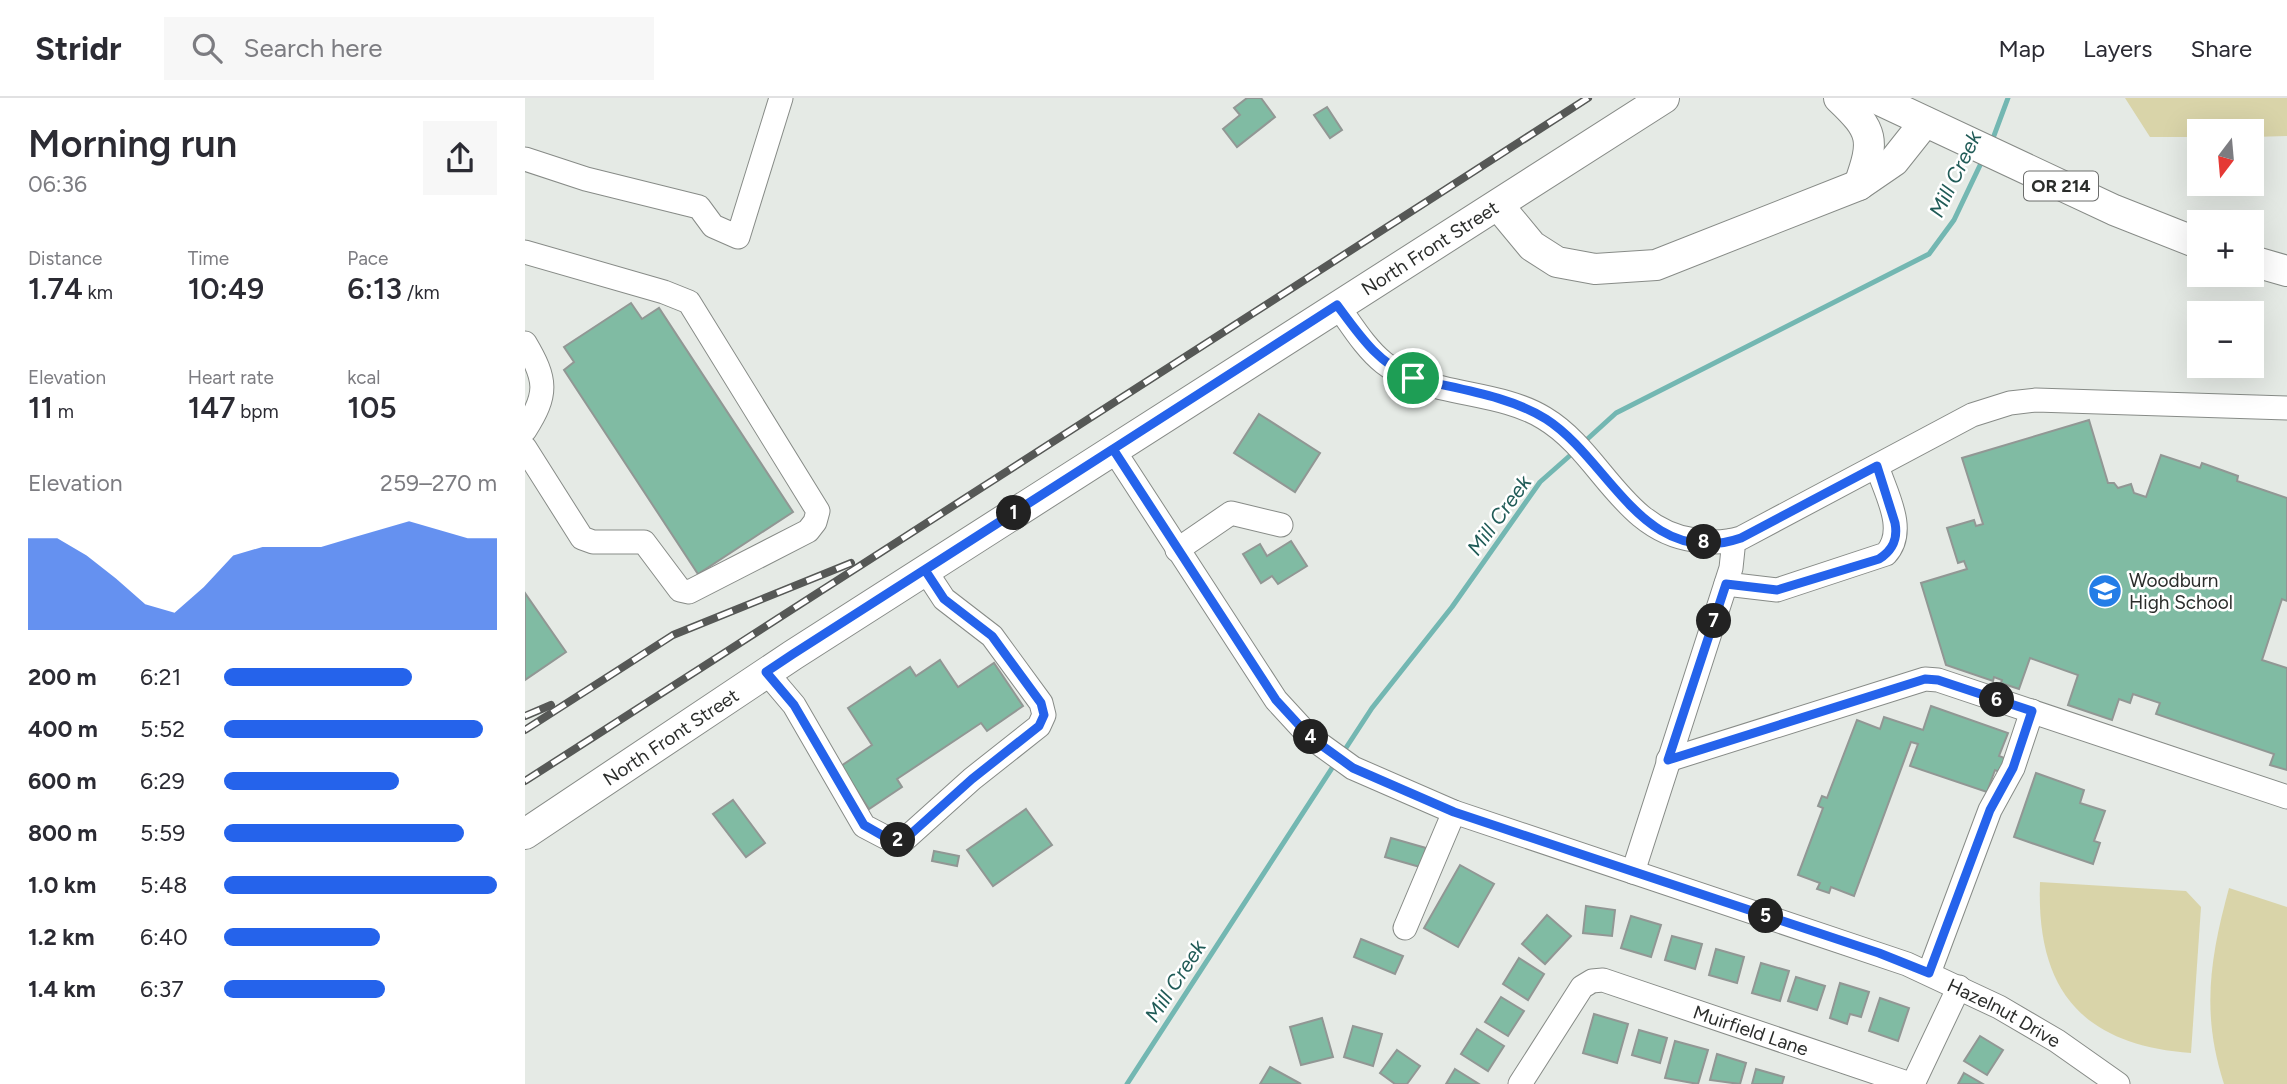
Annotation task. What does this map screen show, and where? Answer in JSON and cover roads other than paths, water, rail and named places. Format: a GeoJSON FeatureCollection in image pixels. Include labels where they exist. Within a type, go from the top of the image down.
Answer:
{"type":"FeatureCollection","features":[{"type":"Feature","properties":{"kind":"main road","name":"North Front Street"},"geometry":{"type":"LineString","coordinates":[[525,834],[766,672],[1664,98]]}},
{"type":"Feature","properties":{"kind":"main road"},"geometry":{"type":"LineString","coordinates":[[1839,98],[1859,118],[1871,138],[1869,157],[1859,185]]}},
{"type":"Feature","properties":{"kind":"main road","name":"OR 214"},"geometry":{"type":"LineString","coordinates":[[1875,98],[2114,210],[2187,239]]}},
{"type":"Feature","properties":{"kind":"main road"},"geometry":{"type":"LineString","coordinates":[[1498,205],[1524,238],[1549,258],[1581,268],[1625,269],[1670,261],[1859,185],[1894,162],[1925,122]]}},
{"type":"Feature","properties":{"kind":"main road"},"geometry":{"type":"LineString","coordinates":[[2264,264],[2287,271]]}},
{"type":"Feature","properties":{"kind":"street"},"geometry":{"type":"LineString","coordinates":[[525,159],[586,179],[699,206],[713,226],[738,237],[781,98]]}},
{"type":"Feature","properties":{"kind":"street"},"geometry":{"type":"LineString","coordinates":[[525,252],[664,292],[689,302],[818,511],[815,522],[808,531],[689,592],[674,584],[643,542],[593,542],[582,538],[525,448]]}},
{"type":"Feature","properties":{"kind":"street"},"geometry":{"type":"LineString","coordinates":[[1337,305],[1372,352],[1398,372],[1523,407],[1548,420],[1571,440],[1623,500],[1657,529],[1687,540],[1730,541],[1972,415],[2010,403],[2036,400],[2287,408]]}},
{"type":"Feature","properties":{"kind":"street"},"geometry":{"type":"LineString","coordinates":[[525,343],[539,366],[544,392],[541,405],[525,430]]}},
{"type":"Feature","properties":{"kind":"street","name":"Hazelnut Drive"},"geometry":{"type":"LineString","coordinates":[[1113,449],[1276,700],[1324,747],[1353,768],[1454,812],[1857,946],[1929,973],[2057,1041],[2118,1084]]}},
{"type":"Feature","properties":{"kind":"street"},"geometry":{"type":"LineString","coordinates":[[1726,584],[1777,590],[1886,554],[1897,531],[1877,466]]}},
{"type":"Feature","properties":{"kind":"street"},"geometry":{"type":"LineString","coordinates":[[1177,550],[1231,513],[1282,525]]}},
{"type":"Feature","properties":{"kind":"street"},"geometry":{"type":"LineString","coordinates":[[1633,872],[1726,584],[1732,559],[1730,541]]}},
{"type":"Feature","properties":{"kind":"street"},"geometry":{"type":"LineString","coordinates":[[766,672],[794,705],[864,825],[885,837],[903,841],[972,779],[1039,726],[1044,715],[1041,703],[992,636],[944,599],[925,570]]}},
{"type":"Feature","properties":{"kind":"street"},"geometry":{"type":"LineString","coordinates":[[1668,760],[1925,679],[1938,680],[2287,797]]}},
{"type":"Feature","properties":{"kind":"street"},"geometry":{"type":"LineString","coordinates":[[1929,973],[1990,810],[2013,768],[2032,711]]}},
{"type":"Feature","properties":{"kind":"street"},"geometry":{"type":"LineString","coordinates":[[1405,928],[1454,812]]}},
{"type":"Feature","properties":{"kind":"street","name":"Muirfield Lane"},"geometry":{"type":"LineString","coordinates":[[1520,1084],[1575,996],[1592,981],[1617,984],[1911,1084]]}},
{"type":"Feature","properties":{"kind":"street"},"geometry":{"type":"LineString","coordinates":[[1911,1084],[1959,987]]}},
{"type":"Feature","properties":{"kind":"waterway","name":"Mill Creek"},"geometry":{"type":"LineString","coordinates":[[1992,141],[2008,98]]}},
{"type":"Feature","properties":{"kind":"waterway","name":"Mill Creek"},"geometry":{"type":"LineString","coordinates":[[1583,443],[1616,413],[1929,254],[1954,220],[1983,159]]}},
{"type":"Feature","properties":{"kind":"waterway","name":"Mill Creek"},"geometry":{"type":"LineString","coordinates":[[1342,754],[1372,708],[1452,607],[1540,482],[1574,452]]}},
{"type":"Feature","properties":{"kind":"waterway","name":"Mill Creek"},"geometry":{"type":"LineString","coordinates":[[1127,1084],[1336,762]]}},
{"type":"Feature","properties":{"kind":"railway"},"geometry":{"type":"LineString","coordinates":[[525,781],[1588,98]]}},
{"type":"Feature","properties":{"kind":"railway"},"geometry":{"type":"LineString","coordinates":[[525,730],[673,635],[851,563]]}},
{"type":"Feature","properties":{"kind":"railway"},"geometry":{"type":"LineString","coordinates":[[525,716],[551,705]]}},
{"type":"Feature","properties":{"kind":"place","name":"Woodburn High School"},"geometry":{"type":"Point","coordinates":[2105,591]}}]}
